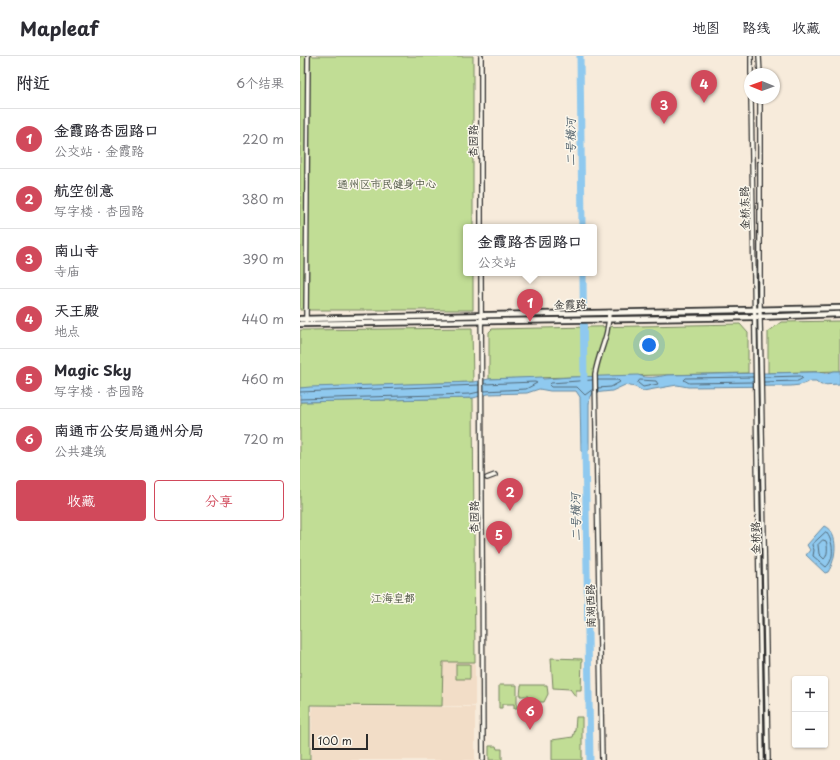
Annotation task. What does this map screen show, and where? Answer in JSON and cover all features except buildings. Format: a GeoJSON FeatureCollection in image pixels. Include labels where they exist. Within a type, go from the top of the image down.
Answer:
{"type":"FeatureCollection","features":[{"type":"Feature","properties":{"kind":"main road","name":"金霞路"},"geometry":{"type":"LineString","coordinates":[[304,322],[592,312],[755,311],[840,308]]}},
{"type":"Feature","properties":{"kind":"main road","name":"金霞路"},"geometry":{"type":"LineString","coordinates":[[300,319],[304,322],[481,322],[760,317],[840,314]]}},
{"type":"Feature","properties":{"kind":"street"},"geometry":{"type":"LineString","coordinates":[[304,322],[308,56]]}},
{"type":"Feature","properties":{"kind":"street","name":"杏园路"},"geometry":{"type":"LineString","coordinates":[[480,224],[481,56]]}},
{"type":"Feature","properties":{"kind":"street"},"geometry":{"type":"LineString","coordinates":[[751,56],[751,68]]}},
{"type":"Feature","properties":{"kind":"street"},"geometry":{"type":"LineString","coordinates":[[759,56],[760,68]]}},
{"type":"Feature","properties":{"kind":"street","name":"金桥东路"},"geometry":{"type":"LineString","coordinates":[[751,104],[755,317]]}},
{"type":"Feature","properties":{"kind":"street","name":"金桥东路"},"geometry":{"type":"LineString","coordinates":[[760,104],[760,317]]}},
{"type":"Feature","properties":{"kind":"street","name":"杏园路"},"geometry":{"type":"LineString","coordinates":[[481,276],[483,760]]}},
{"type":"Feature","properties":{"kind":"street","name":"南湖西路"},"geometry":{"type":"LineString","coordinates":[[602,760],[595,395],[598,357],[605,344],[609,330],[609,312]]}},
{"type":"Feature","properties":{"kind":"street","name":"金桥路"},"geometry":{"type":"LineString","coordinates":[[755,317],[762,760]]}},
{"type":"Feature","properties":{"kind":"street","name":"金桥路"},"geometry":{"type":"LineString","coordinates":[[760,317],[768,760]]}},
{"type":"Feature","properties":{"kind":"street"},"geometry":{"type":"LineString","coordinates":[[487,478],[495,475]]}},
{"type":"Feature","properties":{"kind":"shaded area"},"geometry":{"type":"Polygon","coordinates":[[[443,662],[475,662],[475,706],[442,706],[443,662]]]}},
{"type":"Feature","properties":{"kind":"shaded area"},"geometry":{"type":"Polygon","coordinates":[[[312,706],[475,707],[475,760],[311,760],[312,706]]]}},
{"type":"Feature","properties":{"kind":"green space","name":"通州区市民健身中心"},"geometry":{"type":"Polygon","coordinates":[[[300,56],[473,56],[473,224],[463,224],[463,276],[473,276],[473,310],[300,310],[300,56]]]}},
{"type":"Feature","properties":{"kind":"green space"},"geometry":{"type":"Polygon","coordinates":[[[840,321],[840,371],[768,373],[768,332],[781,322],[840,321]]]}},
{"type":"Feature","properties":{"kind":"green space"},"geometry":{"type":"Polygon","coordinates":[[[740,324],[748,333],[748,373],[489,379],[489,332],[492,329],[740,324]]]}},
{"type":"Feature","properties":{"kind":"green space"},"geometry":{"type":"Polygon","coordinates":[[[472,328],[473,382],[300,388],[300,330],[472,328]]]}},
{"type":"Feature","properties":{"kind":"green space","name":"江海皇都"},"geometry":{"type":"Polygon","coordinates":[[[473,398],[475,662],[443,662],[442,706],[310,705],[310,760],[300,760],[300,402],[473,398]]]}},
{"type":"Feature","properties":{"kind":"green space"},"geometry":{"type":"Polygon","coordinates":[[[551,658],[582,659],[581,690],[576,690],[576,697],[570,689],[553,688],[551,658]]]}},
{"type":"Feature","properties":{"kind":"green space"},"geometry":{"type":"Polygon","coordinates":[[[456,664],[470,664],[470,679],[456,679],[456,664]]]}},
{"type":"Feature","properties":{"kind":"green space"},"geometry":{"type":"Polygon","coordinates":[[[499,685],[517,685],[517,708],[514,708],[514,704],[502,704],[502,708],[499,708],[499,685]]]}},
{"type":"Feature","properties":{"kind":"green space"},"geometry":{"type":"Polygon","coordinates":[[[521,685],[547,685],[548,694],[544,702],[528,702],[528,696],[520,696],[521,685]]]}},
{"type":"Feature","properties":{"kind":"green space"},"geometry":{"type":"Polygon","coordinates":[[[576,717],[582,717],[582,760],[552,760],[552,740],[573,737],[576,717]]]}},
{"type":"Feature","properties":{"kind":"green space"},"geometry":{"type":"Polygon","coordinates":[[[489,746],[496,746],[497,749],[502,749],[502,760],[489,760],[489,746]]]}},
{"type":"Feature","properties":{"kind":"water"},"geometry":{"type":"Polygon","coordinates":[[[840,371],[840,384],[821,385],[816,381],[811,381],[800,385],[791,386],[688,387],[677,385],[643,391],[635,387],[625,385],[612,391],[593,393],[589,404],[589,450],[585,453],[581,451],[580,397],[576,391],[550,391],[539,389],[527,393],[488,394],[473,398],[300,402],[300,388],[310,387],[473,382],[489,379],[542,377],[543,379],[638,375],[652,377],[667,375],[828,373],[840,371]]]}},
{"type":"Feature","properties":{"kind":"water"},"geometry":{"type":"Polygon","coordinates":[[[824,526],[829,529],[832,534],[835,547],[831,567],[828,572],[825,573],[806,555],[810,550],[807,545],[824,526]]]}},
{"type":"Feature","properties":{"kind":"waterway","name":"二号横河"},"geometry":{"type":"LineString","coordinates":[[580,56],[582,224]]}},
{"type":"Feature","properties":{"kind":"waterway","name":"二号横河"},"geometry":{"type":"LineString","coordinates":[[583,276],[584,386]]}},
{"type":"Feature","properties":{"kind":"waterway","name":"二号横河"},"geometry":{"type":"LineString","coordinates":[[585,444],[590,760]]}},
{"type":"Feature","properties":{"kind":"place","name":"天王殿"},"geometry":{"type":"Point","coordinates":[704,103]}},
{"type":"Feature","properties":{"kind":"place","name":"南山寺"},"geometry":{"type":"Point","coordinates":[664,124]}},
{"type":"Feature","properties":{"kind":"place","name":"金霞路杏园路口"},"geometry":{"type":"Point","coordinates":[530,322]}},
{"type":"Feature","properties":{"kind":"place","name":"航空创意"},"geometry":{"type":"Point","coordinates":[510,511]}},
{"type":"Feature","properties":{"kind":"place","name":"Magic Sky"},"geometry":{"type":"Point","coordinates":[499,554]}},
{"type":"Feature","properties":{"kind":"place","name":"南通市公安局通州分局"},"geometry":{"type":"Point","coordinates":[530,730]}}]}
